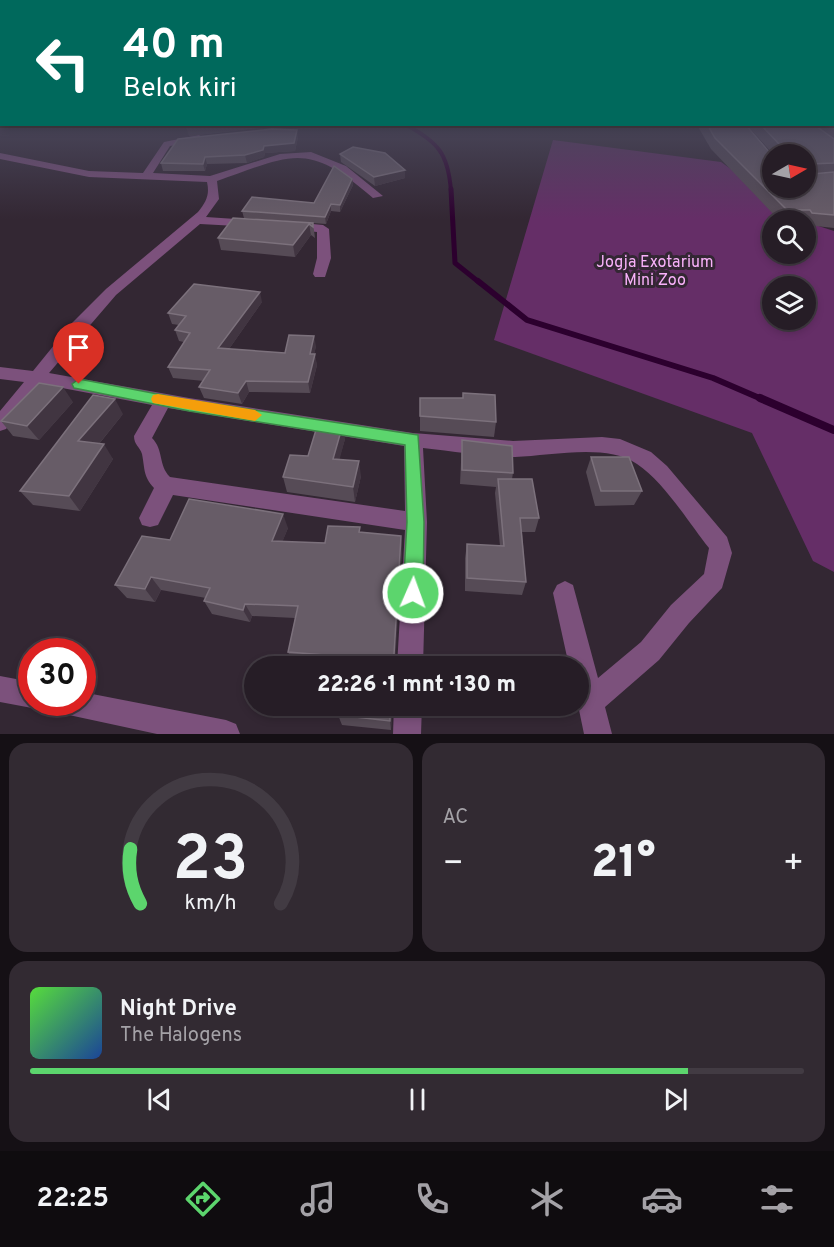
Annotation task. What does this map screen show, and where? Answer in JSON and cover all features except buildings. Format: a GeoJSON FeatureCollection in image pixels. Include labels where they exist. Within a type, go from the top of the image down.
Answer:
{"type":"FeatureCollection","features":[{"type":"Feature","properties":{"kind":"street"},"geometry":{"type":"LineString","coordinates":[[146,176],[162,151]]}},
{"type":"Feature","properties":{"kind":"street"},"geometry":{"type":"LineString","coordinates":[[0,156],[89,174],[211,179],[301,154],[333,163],[347,171],[377,196]]}},
{"type":"Feature","properties":{"kind":"street"},"geometry":{"type":"LineString","coordinates":[[0,424],[78,325],[122,283],[195,220],[213,198],[211,179]]}},
{"type":"Feature","properties":{"kind":"street"},"geometry":{"type":"LineString","coordinates":[[195,220],[323,229],[321,242],[324,265],[320,274]]}},
{"type":"Feature","properties":{"kind":"street"},"geometry":{"type":"LineString","coordinates":[[0,373],[37,377],[163,400],[413,440],[513,449],[602,445],[620,447],[644,458],[660,472],[713,535],[721,553],[714,580],[680,614],[650,651],[591,702]]}},
{"type":"Feature","properties":{"kind":"street"},"geometry":{"type":"LineString","coordinates":[[163,400],[143,436],[143,441],[151,449],[153,473],[164,485],[416,522]]}},
{"type":"Feature","properties":{"kind":"street"},"geometry":{"type":"LineString","coordinates":[[410,656],[416,522],[413,440]]}},
{"type":"Feature","properties":{"kind":"street"},"geometry":{"type":"LineString","coordinates":[[150,518],[164,493],[164,485]]}},
{"type":"Feature","properties":{"kind":"street"},"geometry":{"type":"LineString","coordinates":[[565,593],[598,734]]}},
{"type":"Feature","properties":{"kind":"street"},"geometry":{"type":"LineString","coordinates":[[0,689],[18,692]]}},
{"type":"Feature","properties":{"kind":"street"},"geometry":{"type":"LineString","coordinates":[[96,708],[226,734]]}},
{"type":"Feature","properties":{"kind":"street"},"geometry":{"type":"LineString","coordinates":[[407,734],[408,716]]}},
{"type":"Feature","properties":{"kind":"green space","name":"Jogja Exotarium Mini Zoo"},"geometry":{"type":"Polygon","coordinates":[[[550,151],[639,151],[721,162],[762,191],[762,198],[772,198],[789,210],[762,210],[762,264],[816,264],[816,225],[834,231],[834,572],[813,561],[752,433],[494,340],[550,151]]]}},
{"type":"Feature","properties":{"kind":"waterway"},"geometry":{"type":"LineString","coordinates":[[440,151],[447,167],[451,191]]}},
{"type":"Feature","properties":{"kind":"waterway"},"geometry":{"type":"LineString","coordinates":[[451,189],[455,263],[480,283]]}},
{"type":"Feature","properties":{"kind":"waterway"},"geometry":{"type":"LineString","coordinates":[[478,281],[527,320],[713,378],[764,400]]}},
{"type":"Feature","properties":{"kind":"waterway"},"geometry":{"type":"LineString","coordinates":[[760,398],[834,430]]}},
{"type":"Feature","properties":{"kind":"slow traffic"},"geometry":{"type":"LineString","coordinates":[[158,399],[255,415]]}},
{"type":"Feature","properties":{"kind":"route"},"geometry":{"type":"LineString","coordinates":[[79,384],[189,405],[413,440],[416,522],[413,593]]}}]}
